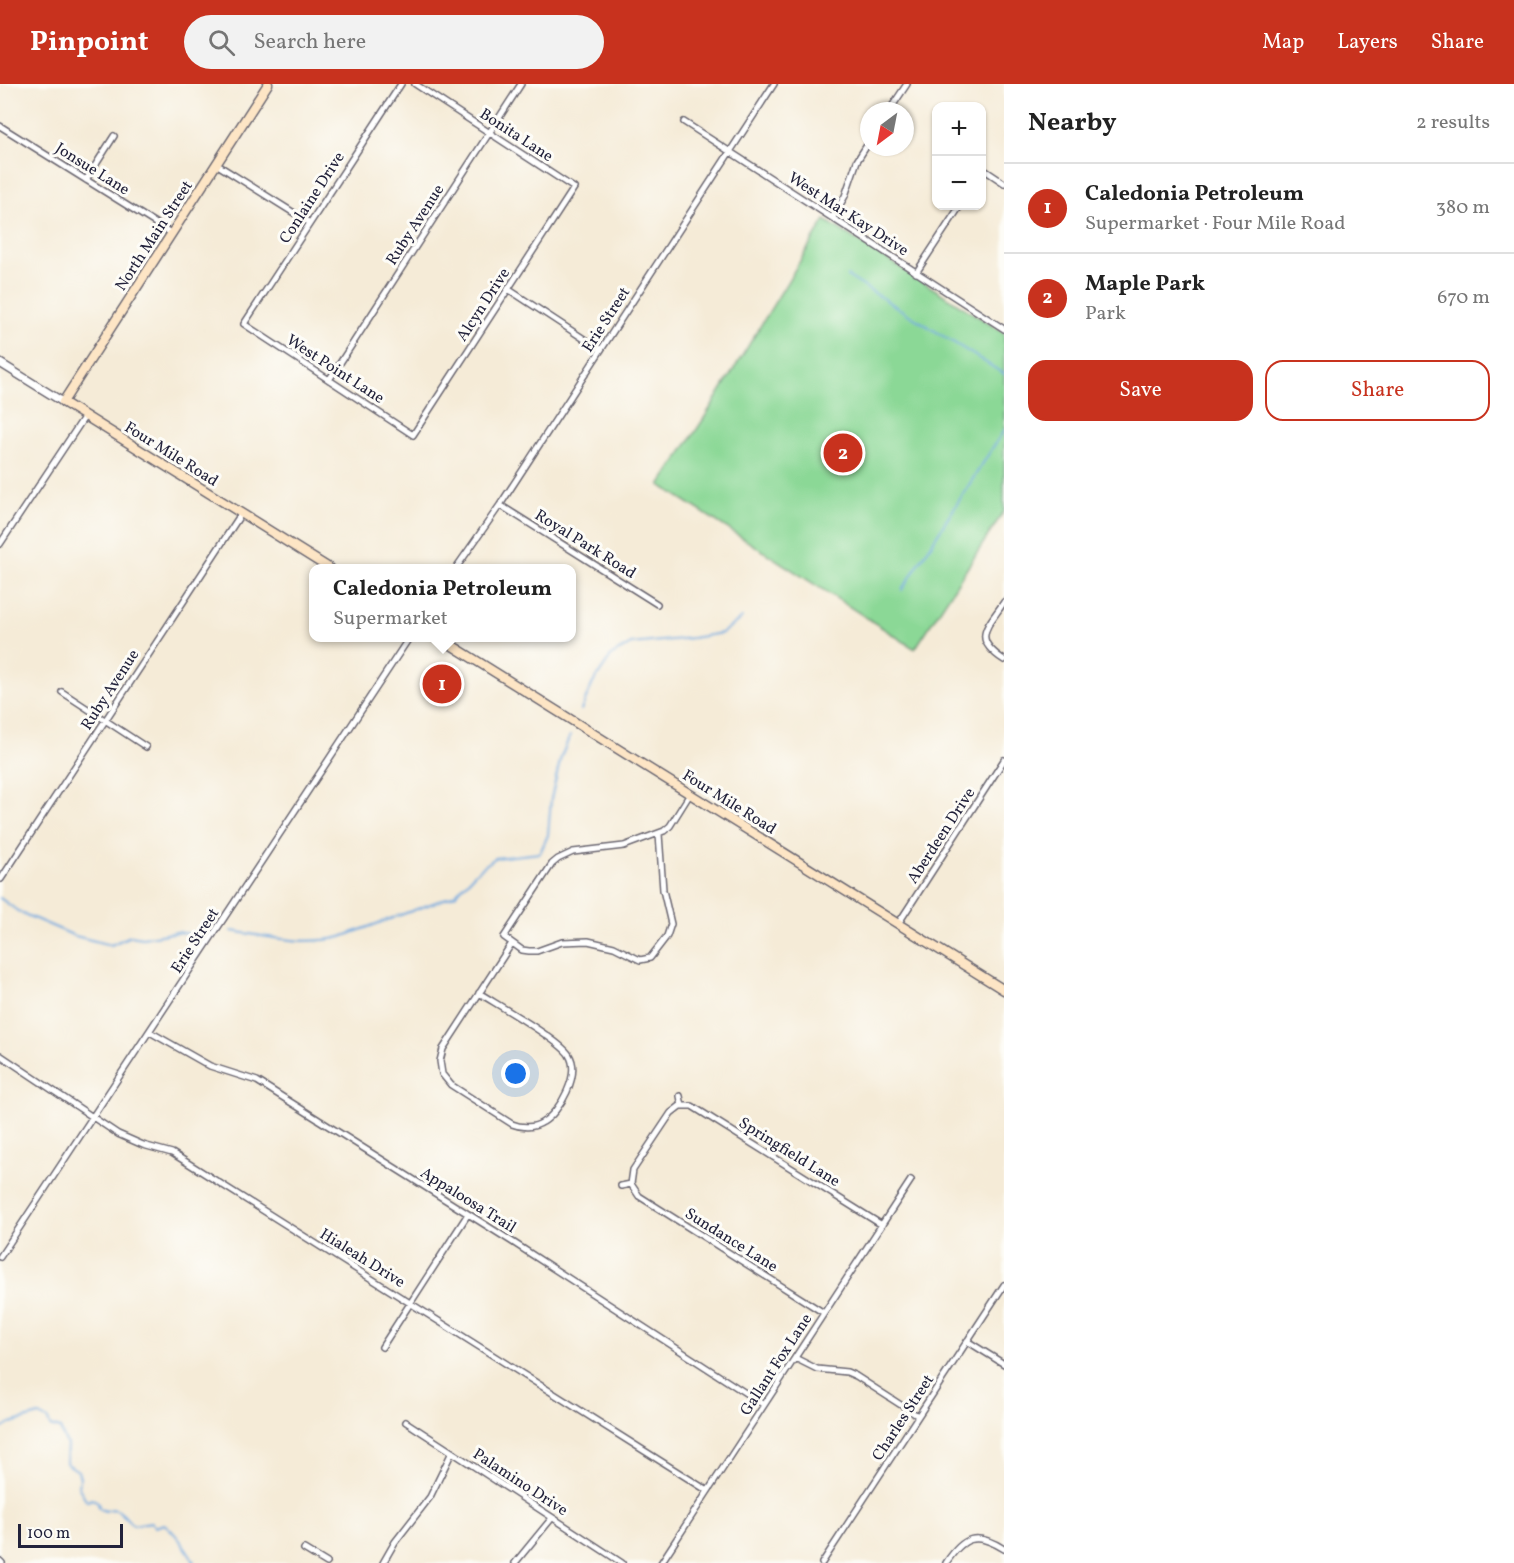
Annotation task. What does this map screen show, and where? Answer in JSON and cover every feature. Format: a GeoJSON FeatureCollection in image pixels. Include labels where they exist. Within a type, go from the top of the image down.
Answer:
{"type":"FeatureCollection","features":[{"type":"Feature","properties":{"kind":"main road","name":"North Main Street"},"geometry":{"type":"LineString","coordinates":[[63,402],[268,84]]}},
{"type":"Feature","properties":{"kind":"main road","name":"Four Mile Road"},"geometry":{"type":"LineString","coordinates":[[63,402],[322,564]]}},
{"type":"Feature","properties":{"kind":"main road","name":"Four Mile Road"},"geometry":{"type":"LineString","coordinates":[[446,642],[1004,990]]}},
{"type":"Feature","properties":{"kind":"street","name":"Conlaine Drive"},"geometry":{"type":"LineString","coordinates":[[244,324],[401,84]]}},
{"type":"Feature","properties":{"kind":"street","name":"Bonita Lane"},"geometry":{"type":"LineString","coordinates":[[415,84],[574,188]]}},
{"type":"Feature","properties":{"kind":"street","name":"Ruby Avenue"},"geometry":{"type":"LineString","coordinates":[[329,380],[521,84]]}},
{"type":"Feature","properties":{"kind":"street","name":"Erie Street"},"geometry":{"type":"LineString","coordinates":[[459,564],[500,505],[774,84]]}},
{"type":"Feature","properties":{"kind":"street"},"geometry":{"type":"LineString","coordinates":[[895,102],[907,84]]}},
{"type":"Feature","properties":{"kind":"street","name":"West Mar Kay Drive"},"geometry":{"type":"LineString","coordinates":[[684,122],[916,273],[1003,325]]}},
{"type":"Feature","properties":{"kind":"street","name":"Jonsue Lane"},"geometry":{"type":"LineString","coordinates":[[0,126],[171,234]]}},
{"type":"Feature","properties":{"kind":"street"},"geometry":{"type":"LineString","coordinates":[[86,180],[114,136]]}},
{"type":"Feature","properties":{"kind":"street"},"geometry":{"type":"LineString","coordinates":[[833,217],[845,196],[860,156]]}},
{"type":"Feature","properties":{"kind":"street"},"geometry":{"type":"LineString","coordinates":[[216,164],[310,223]]}},
{"type":"Feature","properties":{"kind":"street"},"geometry":{"type":"LineString","coordinates":[[986,172],[1004,183]]}},
{"type":"Feature","properties":{"kind":"street","name":"Alcyn Drive"},"geometry":{"type":"LineString","coordinates":[[413,435],[574,188]]}},
{"type":"Feature","properties":{"kind":"street"},"geometry":{"type":"LineString","coordinates":[[916,273],[957,210]]}},
{"type":"Feature","properties":{"kind":"street"},"geometry":{"type":"LineString","coordinates":[[508,290],[601,350]]}},
{"type":"Feature","properties":{"kind":"street","name":"West Point Lane"},"geometry":{"type":"LineString","coordinates":[[244,324],[413,435]]}},
{"type":"Feature","properties":{"kind":"street","name":"Four Mile Road"},"geometry":{"type":"LineString","coordinates":[[0,363],[63,402]]}},
{"type":"Feature","properties":{"kind":"street"},"geometry":{"type":"LineString","coordinates":[[0,544],[85,416]]}},
{"type":"Feature","properties":{"kind":"street","name":"Royal Park Road"},"geometry":{"type":"LineString","coordinates":[[500,505],[657,604]]}},
{"type":"Feature","properties":{"kind":"street","name":"Ruby Avenue"},"geometry":{"type":"LineString","coordinates":[[1,879],[241,514]]}},
{"type":"Feature","properties":{"kind":"street"},"geometry":{"type":"LineString","coordinates":[[1004,602],[984,636],[989,650],[1004,660]]}},
{"type":"Feature","properties":{"kind":"street","name":"Erie Street"},"geometry":{"type":"LineString","coordinates":[[0,1257],[406,642]]}},
{"type":"Feature","properties":{"kind":"street"},"geometry":{"type":"LineString","coordinates":[[62,692],[146,747]]}},
{"type":"Feature","properties":{"kind":"street","name":"Aberdeen Drive"},"geometry":{"type":"LineString","coordinates":[[898,924],[1004,760]]}},
{"type":"Feature","properties":{"kind":"street"},"geometry":{"type":"LineString","coordinates":[[658,834],[663,890],[671,924],[667,936],[654,955],[645,960],[635,958],[614,947],[588,941],[562,942],[537,951],[529,951],[504,937],[552,864],[558,859],[573,852],[624,846],[658,834],[670,826],[690,794]]}},
{"type":"Feature","properties":{"kind":"street"},"geometry":{"type":"LineString","coordinates":[[479,993],[561,1046],[572,1060],[574,1071],[571,1085],[551,1115],[537,1125],[521,1127],[512,1124],[451,1085],[442,1074],[440,1061],[442,1049],[512,943]]}},
{"type":"Feature","properties":{"kind":"street","name":"Appaloosa Trail"},"geometry":{"type":"LineString","coordinates":[[150,1032],[210,1066],[257,1081],[764,1405]]}},
{"type":"Feature","properties":{"kind":"street","name":"Hialeah Drive"},"geometry":{"type":"LineString","coordinates":[[0,1056],[131,1141],[172,1153],[708,1491]]}},
{"type":"Feature","properties":{"kind":"street"},"geometry":{"type":"LineString","coordinates":[[621,1186],[631,1184],[633,1170],[671,1113],[682,1106],[680,1096]]}},
{"type":"Feature","properties":{"kind":"street","name":"Springfield Lane"},"geometry":{"type":"LineString","coordinates":[[682,1106],[696,1108],[882,1225]]}},
{"type":"Feature","properties":{"kind":"street","name":"Gallant Fox Lane"},"geometry":{"type":"LineString","coordinates":[[661,1563],[911,1180]]}},
{"type":"Feature","properties":{"kind":"street","name":"Sundance Lane"},"geometry":{"type":"LineString","coordinates":[[631,1184],[639,1197],[824,1313]]}},
{"type":"Feature","properties":{"kind":"street"},"geometry":{"type":"LineString","coordinates":[[382,1347],[468,1214]]}},
{"type":"Feature","properties":{"kind":"street","name":"Charles Street"},"geometry":{"type":"LineString","coordinates":[[822,1563],[1004,1285]]}},
{"type":"Feature","properties":{"kind":"street"},"geometry":{"type":"LineString","coordinates":[[967,1341],[1004,1365]]}},
{"type":"Feature","properties":{"kind":"street"},"geometry":{"type":"LineString","coordinates":[[795,1358],[817,1369],[847,1372],[856,1376],[918,1416]]}},
{"type":"Feature","properties":{"kind":"street","name":"Palamino Drive"},"geometry":{"type":"LineString","coordinates":[[406,1422],[622,1563]]}},
{"type":"Feature","properties":{"kind":"street"},"geometry":{"type":"LineString","coordinates":[[383,1563],[395,1542],[430,1497],[452,1452]]}},
{"type":"Feature","properties":{"kind":"street"},"geometry":{"type":"LineString","coordinates":[[515,1563],[552,1518]]}},
{"type":"Feature","properties":{"kind":"street"},"geometry":{"type":"LineString","coordinates":[[946,1563],[957,1547],[969,1539],[985,1539],[1003,1548]]}},
{"type":"Feature","properties":{"kind":"street"},"geometry":{"type":"LineString","coordinates":[[304,1549],[327,1563]]}},
{"type":"Feature","properties":{"kind":"green space"},"geometry":{"type":"Polygon","coordinates":[[[825,220],[1004,333],[1004,511],[915,649],[660,485],[703,420],[825,220]]]}},
{"type":"Feature","properties":{"kind":"waterway"},"geometry":{"type":"LineString","coordinates":[[847,276],[1004,374]]}},
{"type":"Feature","properties":{"kind":"waterway"},"geometry":{"type":"LineString","coordinates":[[902,590],[1004,430]]}},
{"type":"Feature","properties":{"kind":"waterway"},"geometry":{"type":"LineString","coordinates":[[581,710],[593,683],[612,655],[631,644],[722,633],[742,618]]}},
{"type":"Feature","properties":{"kind":"waterway"},"geometry":{"type":"LineString","coordinates":[[232,931],[300,941],[341,937],[455,895],[475,873],[495,858],[540,853],[548,835],[551,799],[561,757],[570,736]]}},
{"type":"Feature","properties":{"kind":"waterway"},"geometry":{"type":"LineString","coordinates":[[0,898],[19,912],[75,936],[111,945],[130,936],[143,938],[177,932],[197,935]]}},
{"type":"Feature","properties":{"kind":"waterway"},"geometry":{"type":"LineString","coordinates":[[0,1427],[3,1428],[11,1423],[39,1415],[48,1420],[50,1426],[60,1429],[67,1445],[66,1463],[78,1471],[79,1488],[87,1501],[93,1499],[98,1502],[99,1508],[105,1511],[117,1510],[133,1525],[151,1522],[155,1527],[164,1524],[181,1542],[194,1563]]}},
{"type":"Feature","properties":{"kind":"place","name":"Maple Park"},"geometry":{"type":"Point","coordinates":[843,453]}},
{"type":"Feature","properties":{"kind":"place","name":"Caledonia Petroleum"},"geometry":{"type":"Point","coordinates":[442,684]}}]}
